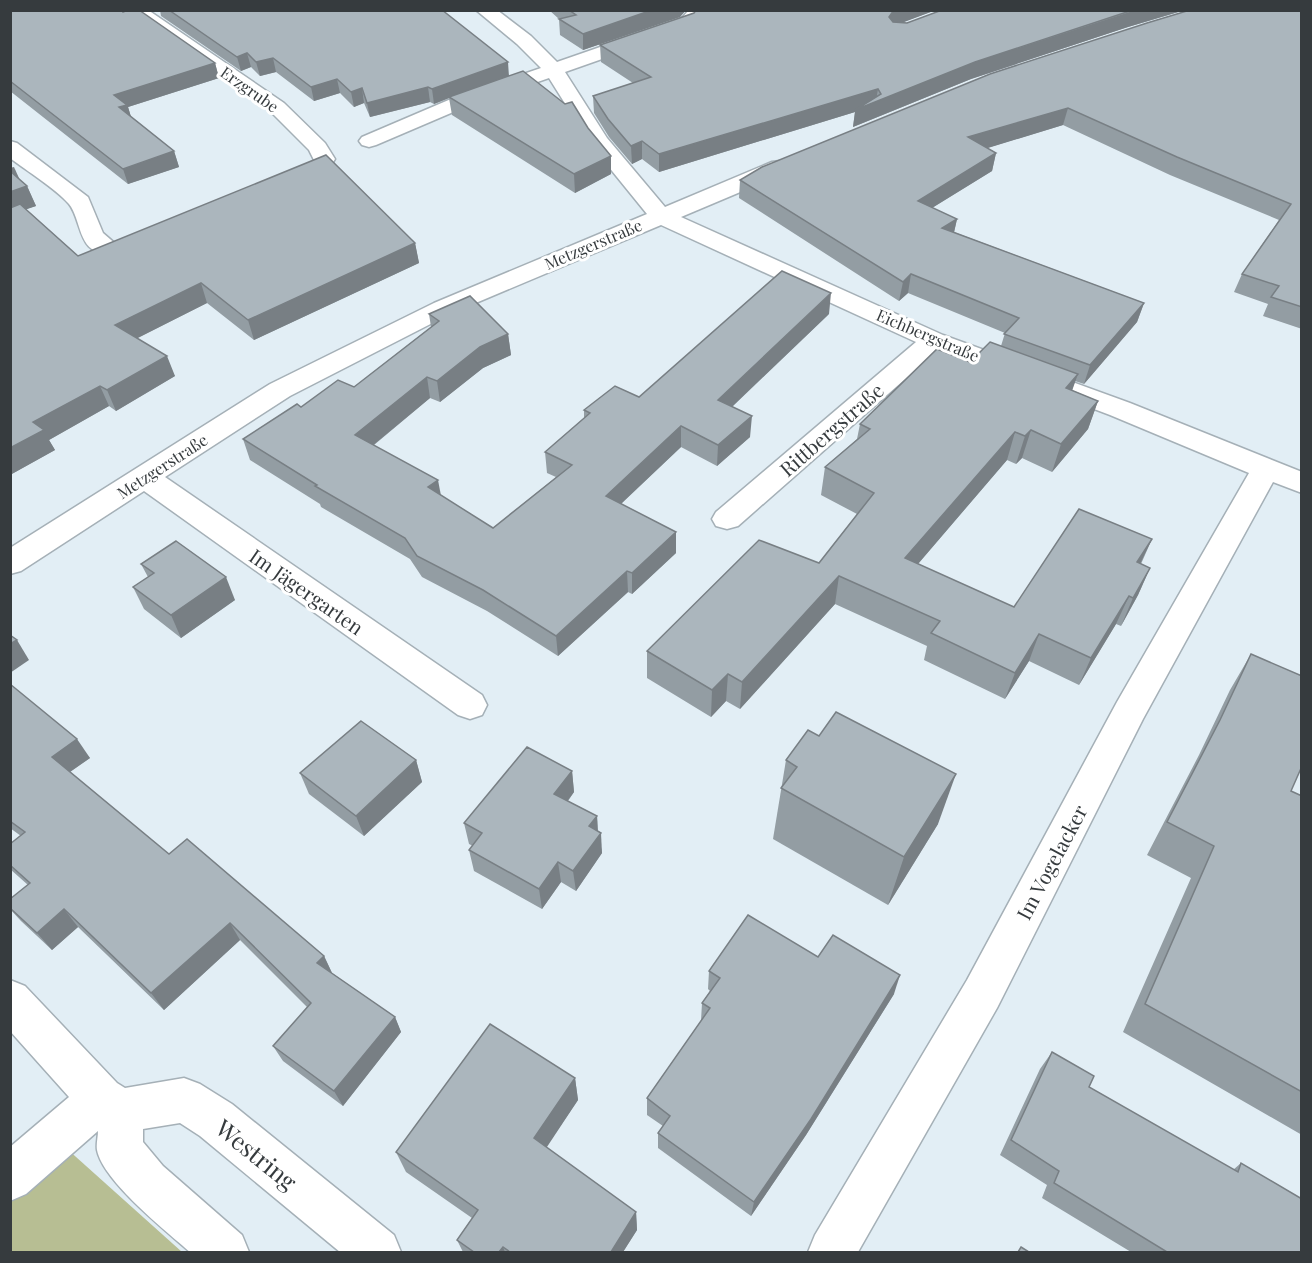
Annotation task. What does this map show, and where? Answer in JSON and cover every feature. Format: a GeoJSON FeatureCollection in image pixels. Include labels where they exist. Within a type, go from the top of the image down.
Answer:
{"type":"FeatureCollection","features":[{"type":"Feature","properties":{"kind":"street","name":"Erzgrube"},"geometry":{"type":"LineString","coordinates":[[135,10],[277,107],[318,147],[324,159]]}},
{"type":"Feature","properties":{"kind":"street"},"geometry":{"type":"LineString","coordinates":[[369,141],[429,114],[687,23],[700,10]]}},
{"type":"Feature","properties":{"kind":"street"},"geometry":{"type":"LineString","coordinates":[[487,11],[530,45],[555,71],[598,141],[660,216]]}},
{"type":"Feature","properties":{"kind":"street"},"geometry":{"type":"LineString","coordinates":[[10,147],[80,202],[93,237],[106,246]]}},
{"type":"Feature","properties":{"kind":"street","name":"Metzgerstraße"},"geometry":{"type":"LineString","coordinates":[[10,563],[291,385],[443,308],[803,157]]}},
{"type":"Feature","properties":{"kind":"street","name":"Eichbergstraße"},"geometry":{"type":"LineString","coordinates":[[660,216],[934,340],[1120,409],[1284,476]]}},
{"type":"Feature","properties":{"kind":"street","name":"Rittbergstraße"},"geometry":{"type":"LineString","coordinates":[[727,519],[934,340]]}},
{"type":"Feature","properties":{"kind":"street","name":"Im Vogelacker"},"geometry":{"type":"LineString","coordinates":[[832,1252],[982,994],[1129,711],[1284,476]]}},
{"type":"Feature","properties":{"kind":"street","name":"Im Jägergarten"},"geometry":{"type":"LineString","coordinates":[[144,477],[470,705]]}},
{"type":"Feature","properties":{"kind":"street"},"geometry":{"type":"LineString","coordinates":[[10,1000],[111,1105],[120,1150],[147,1182],[225,1252]]}},
{"type":"Feature","properties":{"kind":"street","name":"Westring"},"geometry":{"type":"LineString","coordinates":[[111,1105],[184,1100],[216,1119],[377,1252]]}},
{"type":"Feature","properties":{"kind":"street"},"geometry":{"type":"LineString","coordinates":[[10,1178],[111,1105]]}},
{"type":"Feature","properties":{"kind":"green space"},"geometry":{"type":"Polygon","coordinates":[[[66,1148],[182,1252],[11,1252],[10,1198],[66,1148]]]}},
{"type":"Feature","properties":{"kind":"building"},"geometry":{"type":"Polygon","coordinates":[[[10,10],[121,10],[123,12],[139,10],[215,63],[114,95],[127,105],[119,107],[174,151],[123,169],[10,81],[10,10]]]}},
{"type":"Feature","properties":{"kind":"building"},"geometry":{"type":"Polygon","coordinates":[[[169,10],[442,10],[508,62],[432,89],[428,87],[367,103],[362,88],[351,92],[337,79],[311,87],[273,58],[256,62],[247,53],[237,57],[169,10]]]}},
{"type":"Feature","properties":{"kind":"building"},"geometry":{"type":"Polygon","coordinates":[[[569,10],[652,10],[583,34],[559,19],[576,15],[569,10]]]}},
{"type":"Feature","properties":{"kind":"building"},"geometry":{"type":"Polygon","coordinates":[[[696,10],[894,10],[889,17],[893,22],[907,23],[942,10],[1133,10],[975,62],[855,110],[881,94],[878,89],[659,154],[642,141],[631,146],[608,119],[593,96],[651,77],[600,45],[694,13],[696,10]]]}},
{"type":"Feature","properties":{"kind":"building"},"geometry":{"type":"Polygon","coordinates":[[[1190,10],[1302,10],[1302,307],[1271,297],[1279,286],[1242,274],[1291,204],[1177,157],[1068,108],[968,137],[996,153],[918,201],[957,219],[942,228],[1144,303],[1090,365],[1004,334],[1019,318],[911,274],[903,282],[740,180],[762,167],[990,74],[1190,10]]]}},
{"type":"Feature","properties":{"kind":"building"},"geometry":{"type":"Polygon","coordinates":[[[523,71],[565,104],[572,102],[588,128],[611,156],[574,174],[449,97],[523,71]]]}},
{"type":"Feature","properties":{"kind":"building"},"geometry":{"type":"Polygon","coordinates":[[[326,155],[415,243],[248,320],[201,283],[115,325],[167,356],[107,390],[100,386],[33,422],[44,430],[10,448],[10,208],[20,204],[78,256],[326,155]]]}},
{"type":"Feature","properties":{"kind":"building"},"geometry":{"type":"Polygon","coordinates":[[[10,171],[27,186],[10,192],[10,171]]]}},
{"type":"Feature","properties":{"kind":"building"},"geometry":{"type":"Polygon","coordinates":[[[782,271],[831,293],[718,400],[752,416],[718,445],[681,426],[606,496],[676,532],[632,573],[627,571],[556,636],[483,590],[417,556],[405,538],[315,486],[317,485],[243,439],[297,404],[301,407],[338,380],[354,387],[439,321],[429,314],[470,296],[508,334],[480,347],[437,381],[427,377],[355,435],[438,480],[428,487],[493,528],[572,465],[545,452],[590,413],[584,410],[615,386],[639,397],[782,271]]]}},
{"type":"Feature","properties":{"kind":"building"},"geometry":{"type":"Polygon","coordinates":[[[990,342],[1078,374],[1066,388],[1098,401],[1061,444],[1031,430],[1025,436],[1015,432],[905,558],[1014,607],[1079,509],[1152,539],[1137,562],[1150,568],[1133,598],[1129,596],[1091,658],[1039,634],[1015,673],[931,633],[940,621],[839,576],[742,682],[728,674],[712,690],[647,651],[759,540],[819,563],[874,493],[825,467],[870,429],[860,424],[937,349],[970,362],[990,342]]]}},
{"type":"Feature","properties":{"kind":"building"},"geometry":{"type":"Polygon","coordinates":[[[176,541],[226,577],[171,615],[133,587],[154,573],[141,564],[176,541]]]}},
{"type":"Feature","properties":{"kind":"building"},"geometry":{"type":"Polygon","coordinates":[[[10,635],[17,640],[10,644],[10,635]]]}},
{"type":"Feature","properties":{"kind":"building"},"geometry":{"type":"Polygon","coordinates":[[[1251,654],[1302,676],[1302,766],[1291,791],[1302,796],[1302,1092],[1145,1004],[1214,846],[1167,822],[1251,654]]]}},
{"type":"Feature","properties":{"kind":"building"},"geometry":{"type":"Polygon","coordinates":[[[10,684],[77,739],[52,757],[169,854],[187,839],[324,956],[317,963],[395,1017],[334,1091],[273,1046],[311,1003],[230,923],[151,993],[64,909],[37,933],[10,908],[10,899],[30,883],[10,865],[10,844],[25,832],[10,821],[10,684]]]}},
{"type":"Feature","properties":{"kind":"building"},"geometry":{"type":"Polygon","coordinates":[[[836,712],[956,774],[904,857],[781,788],[797,767],[786,760],[808,730],[819,736],[836,712]]]}},
{"type":"Feature","properties":{"kind":"building"},"geometry":{"type":"Polygon","coordinates":[[[361,721],[416,760],[356,816],[300,773],[361,721]]]}},
{"type":"Feature","properties":{"kind":"building"},"geometry":{"type":"Polygon","coordinates":[[[527,747],[572,771],[554,794],[597,816],[589,826],[601,833],[573,871],[558,862],[539,889],[469,850],[482,833],[464,823],[527,747]]]}},
{"type":"Feature","properties":{"kind":"building"},"geometry":{"type":"Polygon","coordinates":[[[748,915],[818,957],[833,935],[900,975],[811,1119],[754,1202],[658,1133],[670,1116],[647,1098],[710,1008],[702,1003],[720,978],[709,971],[748,915]]]}},
{"type":"Feature","properties":{"kind":"building"},"geometry":{"type":"Polygon","coordinates":[[[490,1024],[575,1078],[534,1138],[636,1212],[611,1252],[510,1252],[503,1247],[499,1252],[474,1252],[457,1240],[478,1210],[396,1152],[490,1024]]]}},
{"type":"Feature","properties":{"kind":"building"},"geometry":{"type":"Polygon","coordinates":[[[1052,1052],[1094,1076],[1089,1087],[1238,1172],[1241,1163],[1302,1199],[1302,1252],[1167,1252],[1054,1183],[1059,1171],[1011,1140],[1052,1052]]]}},
{"type":"Feature","properties":{"kind":"building"},"geometry":{"type":"Polygon","coordinates":[[[1021,1247],[1029,1252],[1018,1252],[1021,1247]]]}}]}
